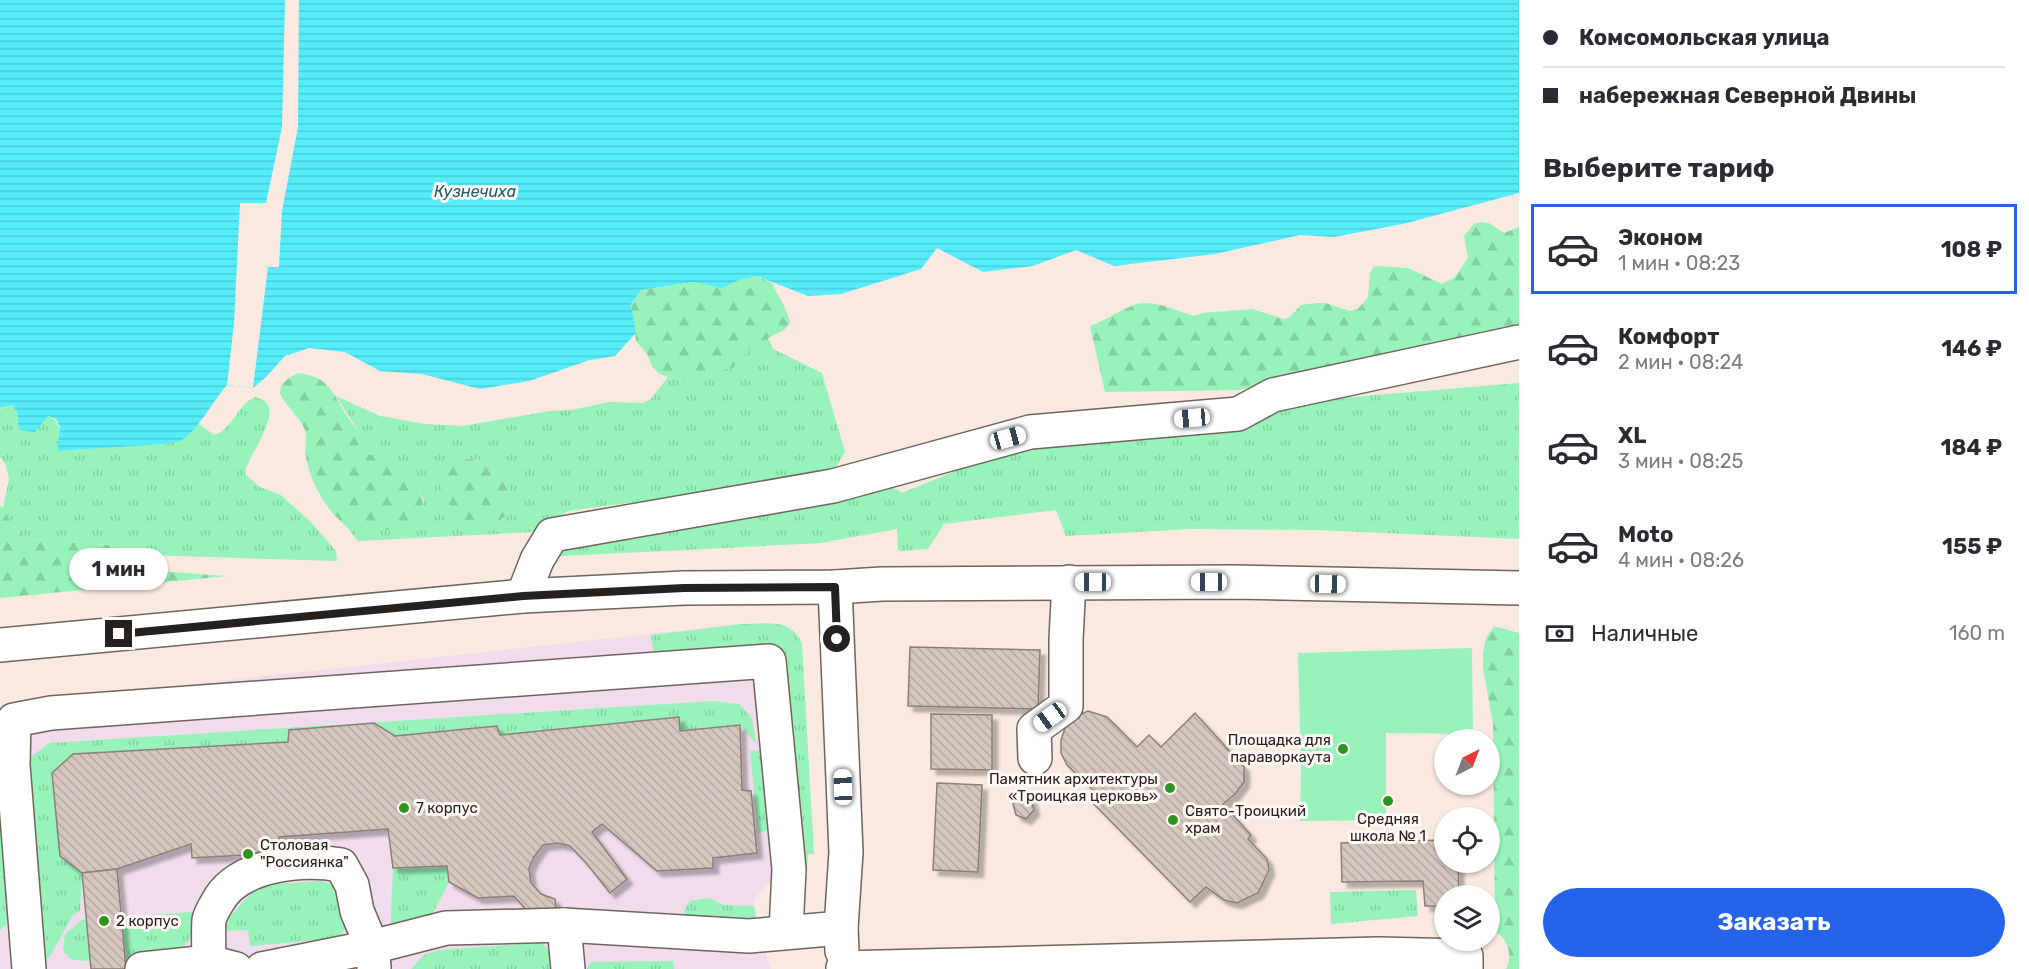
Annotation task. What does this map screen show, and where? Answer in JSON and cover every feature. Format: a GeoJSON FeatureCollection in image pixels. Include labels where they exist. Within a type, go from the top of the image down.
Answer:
{"type":"FeatureCollection","features":[{"type":"Feature","properties":{"kind":"street"},"geometry":{"type":"LineString","coordinates":[[523,596],[537,560],[552,535],[833,486],[1030,432],[1238,414],[1273,395],[1519,342]]}},
{"type":"Feature","properties":{"kind":"street"},"geometry":{"type":"LineString","coordinates":[[0,645],[523,596],[684,588],[1069,582],[1232,582],[1519,588]]}},
{"type":"Feature","properties":{"kind":"street"},"geometry":{"type":"LineString","coordinates":[[1035,758],[1034,729],[1066,706],[1066,631],[1069,582]]}},
{"type":"Feature","properties":{"kind":"street"},"geometry":{"type":"LineString","coordinates":[[835,587],[846,852],[841,928],[843,969],[1378,961],[1466,956],[1466,969]]}},
{"type":"Feature","properties":{"kind":"street"},"geometry":{"type":"LineString","coordinates":[[28,969],[13,765],[14,720],[51,713],[769,661],[789,869],[786,933]]}},
{"type":"Feature","properties":{"kind":"street"},"geometry":{"type":"LineString","coordinates":[[142,969],[223,965],[209,919],[222,892],[244,875],[279,866],[320,862],[341,865],[352,885],[357,911],[373,958]]}},
{"type":"Feature","properties":{"kind":"street"},"geometry":{"type":"LineString","coordinates":[[262,969],[373,958],[446,928],[564,925],[749,936],[841,928]]}},
{"type":"Feature","properties":{"kind":"street"},"geometry":{"type":"LineString","coordinates":[[564,925],[568,969]]}},
{"type":"Feature","properties":{"kind":"shaded area"},"geometry":{"type":"Polygon","coordinates":[[[742,624],[798,645],[812,854],[808,854],[807,867],[782,870],[753,900],[759,935],[771,969],[0,969],[0,705],[742,624]]]}},
{"type":"Feature","properties":{"kind":"green space"},"geometry":{"type":"Polygon","coordinates":[[[1489,223],[1504,233],[1519,227],[1519,327],[1239,390],[1105,392],[1090,326],[1129,307],[1145,303],[1154,304],[1194,316],[1202,313],[1252,309],[1284,319],[1290,317],[1301,305],[1317,303],[1325,303],[1350,311],[1358,309],[1368,297],[1370,273],[1374,266],[1408,268],[1442,284],[1455,277],[1468,258],[1464,236],[1474,224],[1489,223]]]}},
{"type":"Feature","properties":{"kind":"green space"},"geometry":{"type":"Polygon","coordinates":[[[757,276],[772,283],[785,307],[790,323],[784,330],[752,346],[733,368],[709,371],[684,378],[668,377],[653,368],[647,354],[636,341],[631,304],[641,290],[695,282],[722,288],[739,280],[757,276]]]}},
{"type":"Feature","properties":{"kind":"green space"},"geometry":{"type":"Polygon","coordinates":[[[768,337],[773,349],[822,373],[845,452],[831,476],[568,511],[533,532],[358,541],[347,527],[375,527],[391,531],[408,530],[423,505],[423,500],[405,466],[388,456],[370,455],[360,433],[336,396],[380,416],[425,424],[462,426],[609,402],[643,403],[651,399],[668,377],[684,378],[709,371],[733,368],[752,346],[768,337]],[[484,460],[459,461],[465,520],[498,522],[504,478],[484,460]]]}},
{"type":"Feature","properties":{"kind":"green space"},"geometry":{"type":"Polygon","coordinates":[[[298,373],[317,378],[330,388],[362,435],[370,455],[389,455],[396,458],[409,472],[420,491],[423,509],[420,518],[408,530],[391,531],[375,527],[347,527],[332,513],[316,487],[308,467],[305,430],[280,392],[284,383],[298,373]]]}},
{"type":"Feature","properties":{"kind":"green space"},"geometry":{"type":"Polygon","coordinates":[[[1519,383],[1519,539],[1318,530],[1190,529],[1066,536],[1056,510],[944,524],[928,549],[898,551],[897,529],[821,543],[544,557],[554,544],[833,504],[886,483],[902,493],[1001,452],[1280,403],[1519,383]]]}},
{"type":"Feature","properties":{"kind":"green space"},"geometry":{"type":"Polygon","coordinates":[[[255,397],[265,402],[269,409],[268,420],[245,474],[260,487],[281,495],[311,522],[336,551],[337,561],[147,555],[124,546],[27,539],[14,528],[3,508],[9,479],[5,463],[0,457],[0,409],[12,404],[17,412],[19,430],[39,424],[48,416],[53,419],[59,426],[57,451],[166,444],[181,440],[199,424],[214,435],[220,433],[244,405],[255,397]]]}},
{"type":"Feature","properties":{"kind":"green space"},"geometry":{"type":"Polygon","coordinates":[[[467,459],[484,460],[504,478],[509,486],[508,508],[505,516],[498,522],[465,520],[444,498],[440,485],[442,478],[453,465],[467,459]]]}},
{"type":"Feature","properties":{"kind":"green space"},"geometry":{"type":"Polygon","coordinates":[[[0,506],[14,528],[27,539],[124,546],[147,555],[147,562],[151,569],[227,576],[0,598],[0,506]]]}},
{"type":"Feature","properties":{"kind":"green space"},"geometry":{"type":"Polygon","coordinates":[[[769,623],[785,626],[792,629],[802,644],[814,854],[808,854],[807,867],[799,867],[781,647],[655,660],[651,635],[769,623]]]}},
{"type":"Feature","properties":{"kind":"green space"},"geometry":{"type":"Polygon","coordinates":[[[1494,626],[1519,633],[1519,969],[1506,969],[1509,953],[1500,935],[1500,885],[1495,885],[1494,873],[1500,873],[1500,807],[1494,807],[1494,795],[1500,795],[1500,729],[1493,729],[1483,668],[1486,638],[1494,626]]]}},
{"type":"Feature","properties":{"kind":"green space","name":"Площадка для параворкаута"},"geometry":{"type":"Polygon","coordinates":[[[1472,648],[1473,729],[1434,729],[1434,734],[1386,733],[1386,820],[1300,821],[1298,653],[1472,648]]]}},
{"type":"Feature","properties":{"kind":"green space"},"geometry":{"type":"Polygon","coordinates":[[[713,701],[739,704],[752,718],[756,744],[740,725],[680,731],[679,717],[500,735],[497,726],[395,736],[374,723],[289,730],[288,742],[73,754],[52,773],[60,856],[82,873],[80,911],[73,915],[49,958],[41,958],[24,769],[33,755],[50,743],[713,701]]]}},
{"type":"Feature","properties":{"kind":"green space"},"geometry":{"type":"Polygon","coordinates":[[[765,750],[773,829],[758,833],[750,751],[765,750]]]}},
{"type":"Feature","properties":{"kind":"green space"},"geometry":{"type":"Polygon","coordinates":[[[0,800],[10,913],[6,925],[0,930],[0,800]]]}},
{"type":"Feature","properties":{"kind":"green space"},"geometry":{"type":"Polygon","coordinates":[[[447,866],[449,882],[426,926],[390,936],[393,868],[447,866]]]}},
{"type":"Feature","properties":{"kind":"green space"},"geometry":{"type":"Polygon","coordinates":[[[322,881],[335,886],[347,925],[341,935],[328,939],[250,946],[248,930],[223,931],[223,924],[259,885],[322,881]]]}},
{"type":"Feature","properties":{"kind":"green space"},"geometry":{"type":"Polygon","coordinates":[[[1416,890],[1418,916],[1331,924],[1330,892],[1416,890]]]}},
{"type":"Feature","properties":{"kind":"green space"},"geometry":{"type":"Polygon","coordinates":[[[709,898],[723,905],[754,906],[757,921],[686,921],[684,910],[690,901],[709,898]]]}},
{"type":"Feature","properties":{"kind":"green space"},"geometry":{"type":"Polygon","coordinates":[[[192,912],[193,928],[190,940],[179,948],[167,952],[137,957],[81,961],[71,959],[63,950],[65,934],[82,920],[192,912]]]}},
{"type":"Feature","properties":{"kind":"green space"},"geometry":{"type":"Polygon","coordinates":[[[541,943],[550,954],[553,969],[411,969],[424,955],[438,950],[541,943]]]}},
{"type":"Feature","properties":{"kind":"green space"},"geometry":{"type":"Polygon","coordinates":[[[673,961],[674,969],[587,969],[591,962],[673,961]]]}},
{"type":"Feature","properties":{"kind":"water","name":"Кузнечиха"},"geometry":{"type":"Polygon","coordinates":[[[0,0],[1519,0],[1519,193],[1403,224],[1334,237],[1300,235],[1215,254],[1114,266],[1076,250],[1033,266],[983,272],[937,248],[921,269],[841,294],[808,296],[757,276],[739,280],[722,288],[694,282],[641,290],[631,304],[636,333],[615,356],[590,360],[529,381],[480,389],[422,374],[380,371],[345,352],[309,348],[285,356],[253,388],[227,385],[198,424],[180,441],[166,444],[57,451],[60,427],[56,419],[48,416],[35,432],[19,430],[17,412],[12,405],[0,408],[0,0]]]}},
{"type":"Feature","properties":{"kind":"pier"},"geometry":{"type":"Polygon","coordinates":[[[285,0],[299,0],[298,127],[282,211],[279,267],[268,267],[253,388],[227,385],[234,323],[240,203],[266,203],[282,127],[285,0]]]}},
{"type":"Feature","properties":{"kind":"building"},"geometry":{"type":"Polygon","coordinates":[[[910,647],[1040,650],[1038,709],[908,706],[910,647]]]}},
{"type":"Feature","properties":{"kind":"building","name":"Свято-Троицкий храм"},"geometry":{"type":"Polygon","coordinates":[[[1088,711],[1107,717],[1137,747],[1149,735],[1161,747],[1195,713],[1244,767],[1244,782],[1223,804],[1251,835],[1248,839],[1267,859],[1269,870],[1258,893],[1237,903],[1224,900],[1206,887],[1190,902],[1089,799],[1095,792],[1067,765],[1061,753],[1061,740],[1065,728],[1074,717],[1088,711]]]}},
{"type":"Feature","properties":{"kind":"building"},"geometry":{"type":"Polygon","coordinates":[[[931,714],[992,715],[992,770],[931,769],[931,714]]]}},
{"type":"Feature","properties":{"kind":"building","name":"7 корпус"},"geometry":{"type":"Polygon","coordinates":[[[679,717],[680,731],[740,725],[742,790],[751,791],[757,853],[713,858],[713,868],[657,871],[602,824],[592,832],[627,879],[610,893],[570,846],[558,843],[543,845],[534,857],[529,868],[531,883],[541,894],[555,899],[557,919],[529,913],[514,896],[478,898],[449,882],[447,866],[393,868],[388,829],[279,837],[280,853],[192,858],[191,844],[117,869],[82,873],[60,856],[52,773],[73,754],[288,742],[289,730],[374,723],[395,736],[497,726],[500,735],[679,717]]]}},
{"type":"Feature","properties":{"kind":"building"},"geometry":{"type":"Polygon","coordinates":[[[937,783],[982,785],[978,872],[933,870],[937,783]]]}},
{"type":"Feature","properties":{"kind":"building"},"geometry":{"type":"Polygon","coordinates":[[[1019,796],[1031,798],[1034,810],[1026,819],[1016,815],[1013,804],[1019,796]]]}},
{"type":"Feature","properties":{"kind":"building"},"geometry":{"type":"Polygon","coordinates":[[[1434,840],[1434,873],[1458,873],[1459,885],[1434,885],[1434,906],[1425,906],[1423,881],[1342,882],[1341,843],[1434,840]]]}},
{"type":"Feature","properties":{"kind":"building","name":"2 корпус"},"geometry":{"type":"Polygon","coordinates":[[[117,869],[126,969],[91,969],[82,873],[117,869]]]}},
{"type":"Feature","properties":{"kind":"place","name":"Площадка для параворкаута"},"geometry":{"type":"Point","coordinates":[1343,749]}},
{"type":"Feature","properties":{"kind":"place","name":"Памятник архитектуры «Троицкая церковь»"},"geometry":{"type":"Point","coordinates":[1170,788]}},
{"type":"Feature","properties":{"kind":"place","name":"Средняя школа № 1"},"geometry":{"type":"Point","coordinates":[1388,801]}},
{"type":"Feature","properties":{"kind":"place","name":"7 корпус"},"geometry":{"type":"Point","coordinates":[404,808]}},
{"type":"Feature","properties":{"kind":"place","name":"Свято-Троицкий храм"},"geometry":{"type":"Point","coordinates":[1173,820]}},
{"type":"Feature","properties":{"kind":"place","name":"Столовая \"Россиянка\""},"geometry":{"type":"Point","coordinates":[248,854]}},
{"type":"Feature","properties":{"kind":"place","name":"2 корпус"},"geometry":{"type":"Point","coordinates":[104,921]}},
{"type":"Feature","properties":{"kind":"route"},"geometry":{"type":"LineString","coordinates":[[119,634],[523,596],[684,588],[835,587],[837,639]]}}]}
